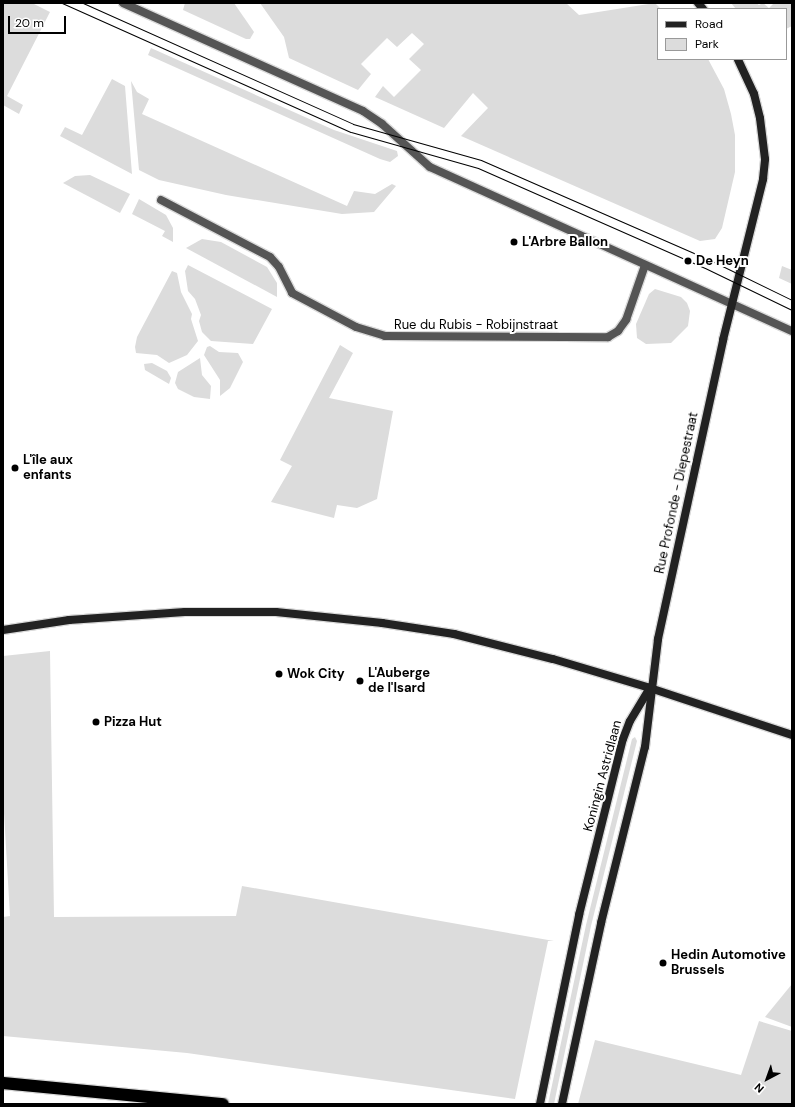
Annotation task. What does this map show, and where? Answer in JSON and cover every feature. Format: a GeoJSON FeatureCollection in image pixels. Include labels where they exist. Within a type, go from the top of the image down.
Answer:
{"type":"FeatureCollection","features":[{"type":"Feature","properties":{"kind":"highway"},"geometry":{"type":"LineString","coordinates":[[3,1083],[223,1104]]}},
{"type":"Feature","properties":{"kind":"street"},"geometry":{"type":"LineString","coordinates":[[123,3],[353,106],[382,124],[430,167],[792,331]]}},
{"type":"Feature","properties":{"kind":"street","name":"Rue Profonde - Diepestraat"},"geometry":{"type":"LineString","coordinates":[[650,688],[658,639],[732,304],[759,198],[765,159],[764,138],[754,94],[738,60]]}},
{"type":"Feature","properties":{"kind":"street","name":"Rue du Rubis - Robijnstraat"},"geometry":{"type":"LineString","coordinates":[[161,200],[270,257],[280,267],[292,294],[356,327],[385,336],[608,337],[618,331],[626,320],[645,264]]}},
{"type":"Feature","properties":{"kind":"street"},"geometry":{"type":"LineString","coordinates":[[3,630],[69,620],[161,613],[250,611],[316,615],[454,634],[539,655],[650,688],[792,735]]}},
{"type":"Feature","properties":{"kind":"street"},"geometry":{"type":"LineString","coordinates":[[562,1104],[601,923],[645,747],[650,688]]}},
{"type":"Feature","properties":{"kind":"street","name":"Koningin Astridlaan"},"geometry":{"type":"LineString","coordinates":[[540,1104],[579,915],[623,739],[630,720],[650,688]]}},
{"type":"Feature","properties":{"kind":"green space"},"geometry":{"type":"Polygon","coordinates":[[[3,3],[32,3],[50,12],[7,96],[23,105],[19,114],[3,105],[3,3]]]}},
{"type":"Feature","properties":{"kind":"green space"},"geometry":{"type":"Polygon","coordinates":[[[185,3],[234,3],[254,32],[250,39],[246,39],[183,10],[185,3]]]}},
{"type":"Feature","properties":{"kind":"green space"},"geometry":{"type":"Polygon","coordinates":[[[260,3],[566,3],[579,15],[655,3],[660,8],[657,8],[657,60],[709,60],[724,89],[735,135],[735,172],[722,228],[715,239],[700,241],[461,136],[488,108],[473,93],[444,128],[375,97],[383,86],[394,97],[421,70],[409,59],[424,44],[412,33],[397,47],[387,38],[361,64],[371,74],[358,90],[289,58],[284,37],[260,3]]]}},
{"type":"Feature","properties":{"kind":"green space"},"geometry":{"type":"Polygon","coordinates":[[[731,3],[756,3],[759,5],[763,3],[769,8],[735,8],[731,3]]]}},
{"type":"Feature","properties":{"kind":"green space"},"geometry":{"type":"Polygon","coordinates":[[[774,3],[792,3],[792,26],[787,28],[787,8],[769,8],[774,3]]]}},
{"type":"Feature","properties":{"kind":"green space"},"geometry":{"type":"Polygon","coordinates":[[[151,48],[334,130],[397,151],[398,156],[390,162],[380,159],[148,55],[151,48]]]}},
{"type":"Feature","properties":{"kind":"green space"},"geometry":{"type":"Polygon","coordinates":[[[112,79],[125,86],[132,174],[60,136],[65,127],[82,135],[112,79]]]}},
{"type":"Feature","properties":{"kind":"green space"},"geometry":{"type":"Polygon","coordinates":[[[131,81],[137,92],[149,99],[142,114],[347,206],[354,191],[375,194],[392,184],[396,186],[374,212],[342,214],[226,195],[159,180],[139,170],[131,81]]]}},
{"type":"Feature","properties":{"kind":"green space"},"geometry":{"type":"Polygon","coordinates":[[[90,175],[130,194],[120,213],[63,183],[75,176],[90,175]]]}},
{"type":"Feature","properties":{"kind":"green space"},"geometry":{"type":"Polygon","coordinates":[[[139,199],[166,215],[173,228],[173,242],[162,236],[165,231],[132,214],[139,199]]]}},
{"type":"Feature","properties":{"kind":"green space"},"geometry":{"type":"Polygon","coordinates":[[[202,239],[221,242],[267,267],[277,283],[277,297],[186,248],[202,239]]]}},
{"type":"Feature","properties":{"kind":"green space"},"geometry":{"type":"Polygon","coordinates":[[[188,265],[272,309],[253,344],[211,341],[202,332],[199,321],[201,315],[195,299],[188,291],[185,271],[188,265]]]}},
{"type":"Feature","properties":{"kind":"green space"},"geometry":{"type":"Polygon","coordinates":[[[782,266],[792,270],[792,284],[779,278],[782,266]]]}},
{"type":"Feature","properties":{"kind":"green space"},"geometry":{"type":"Polygon","coordinates":[[[172,271],[177,273],[181,292],[192,314],[191,319],[198,341],[187,355],[169,363],[157,355],[136,353],[135,347],[137,337],[172,271]]]}},
{"type":"Feature","properties":{"kind":"green space"},"geometry":{"type":"Polygon","coordinates":[[[655,289],[681,297],[687,303],[690,311],[688,326],[671,343],[646,344],[637,338],[636,324],[649,294],[655,289]]]}},
{"type":"Feature","properties":{"kind":"green space"},"geometry":{"type":"Polygon","coordinates":[[[340,345],[353,353],[329,398],[393,411],[377,499],[357,508],[337,505],[334,518],[271,502],[292,466],[280,460],[340,345]]]}},
{"type":"Feature","properties":{"kind":"green space"},"geometry":{"type":"Polygon","coordinates":[[[210,346],[219,352],[238,353],[243,362],[230,388],[220,396],[220,380],[204,355],[207,347],[210,346]]]}},
{"type":"Feature","properties":{"kind":"green space"},"geometry":{"type":"Polygon","coordinates":[[[200,358],[202,375],[211,386],[210,399],[194,397],[178,389],[175,383],[178,372],[200,358]]]}},
{"type":"Feature","properties":{"kind":"green space"},"geometry":{"type":"Polygon","coordinates":[[[152,363],[167,371],[171,378],[169,384],[145,370],[144,364],[152,363]]]}},
{"type":"Feature","properties":{"kind":"green space"},"geometry":{"type":"Polygon","coordinates":[[[50,651],[54,917],[236,916],[242,886],[554,941],[548,941],[515,1099],[187,1053],[3,1036],[3,917],[10,916],[3,796],[3,656],[50,651]]]}},
{"type":"Feature","properties":{"kind":"green space"},"geometry":{"type":"Polygon","coordinates":[[[635,737],[637,741],[591,926],[554,1104],[548,1104],[586,925],[632,739],[635,737]]]}},
{"type":"Feature","properties":{"kind":"green space"},"geometry":{"type":"Polygon","coordinates":[[[792,984],[792,1027],[765,1017],[792,984]]]}},
{"type":"Feature","properties":{"kind":"green space"},"geometry":{"type":"Polygon","coordinates":[[[759,1021],[792,1031],[792,1104],[578,1104],[595,1040],[741,1075],[759,1021]]]}},
{"type":"Feature","properties":{"kind":"tram line"},"geometry":{"type":"LineString","coordinates":[[62,3],[351,132],[478,168],[705,268],[792,310]]}},
{"type":"Feature","properties":{"kind":"tram line"},"geometry":{"type":"LineString","coordinates":[[83,3],[353,124],[481,160],[714,262],[792,300]]}},
{"type":"Feature","properties":{"kind":"place","name":"L'Arbre Ballon"},"geometry":{"type":"Point","coordinates":[514,242]}},
{"type":"Feature","properties":{"kind":"place","name":"De Heyn"},"geometry":{"type":"Point","coordinates":[688,261]}},
{"type":"Feature","properties":{"kind":"place","name":"L'île aux enfants"},"geometry":{"type":"Point","coordinates":[15,468]}},
{"type":"Feature","properties":{"kind":"place","name":"Wok City"},"geometry":{"type":"Point","coordinates":[279,674]}},
{"type":"Feature","properties":{"kind":"place","name":"L'Auberge de l'Isard"},"geometry":{"type":"Point","coordinates":[360,681]}},
{"type":"Feature","properties":{"kind":"place","name":"Pizza Hut"},"geometry":{"type":"Point","coordinates":[96,722]}},
{"type":"Feature","properties":{"kind":"place","name":"Hedin Automotive Brussels"},"geometry":{"type":"Point","coordinates":[663,963]}}]}
